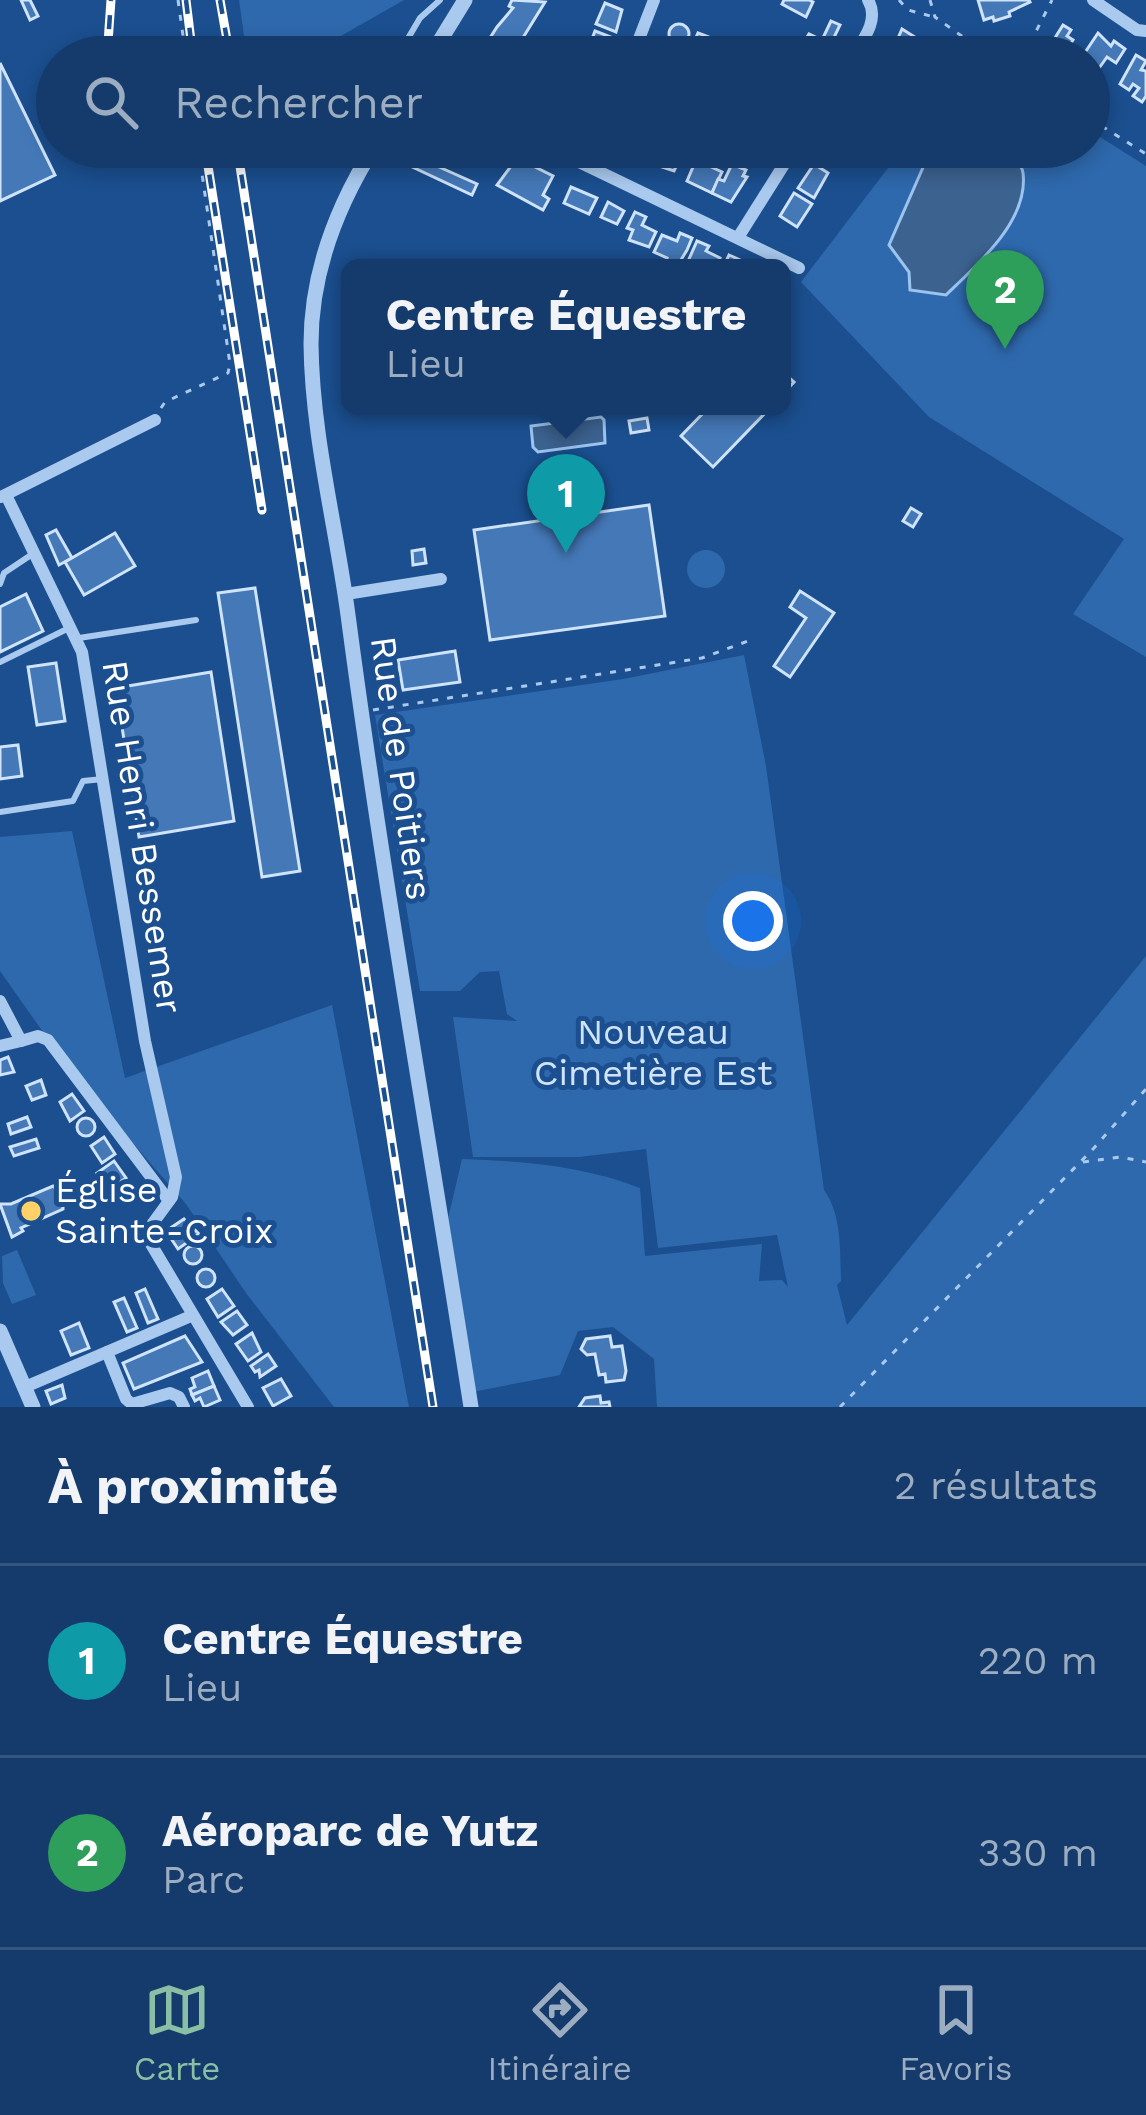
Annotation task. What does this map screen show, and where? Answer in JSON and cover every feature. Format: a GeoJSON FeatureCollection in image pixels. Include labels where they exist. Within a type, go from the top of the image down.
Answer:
{"type":"FeatureCollection","features":[{"type":"Feature","properties":{"kind":"street"},"geometry":{"type":"LineString","coordinates":[[443,36],[465,0]]}},
{"type":"Feature","properties":{"kind":"street"},"geometry":{"type":"LineString","coordinates":[[640,36],[654,0]]}},
{"type":"Feature","properties":{"kind":"street"},"geometry":{"type":"LineString","coordinates":[[864,36],[873,7],[868,0]]}},
{"type":"Feature","properties":{"kind":"street"},"geometry":{"type":"LineString","coordinates":[[1093,0],[1137,30],[1146,31]]}},
{"type":"Feature","properties":{"kind":"street","name":"Rue de Poitiers"},"geometry":{"type":"LineString","coordinates":[[363,168],[335,221],[316,284],[311,345],[326,482],[471,1407]]}},
{"type":"Feature","properties":{"kind":"street"},"geometry":{"type":"LineString","coordinates":[[592,168],[783,259]]}},
{"type":"Feature","properties":{"kind":"street"},"geometry":{"type":"LineString","coordinates":[[740,236],[782,168]]}},
{"type":"Feature","properties":{"kind":"street"},"geometry":{"type":"LineString","coordinates":[[791,263],[800,268]]}},
{"type":"Feature","properties":{"kind":"street"},"geometry":{"type":"LineString","coordinates":[[3,496],[154,420]]}},
{"type":"Feature","properties":{"kind":"street","name":"Rue Henri Bessemer"},"geometry":{"type":"LineString","coordinates":[[3,496],[82,652],[145,1041],[176,1177],[169,1201],[145,1234],[191,1316]]}},
{"type":"Feature","properties":{"kind":"street"},"geometry":{"type":"LineString","coordinates":[[346,594],[441,579]]}},
{"type":"Feature","properties":{"kind":"street"},"geometry":{"type":"LineString","coordinates":[[0,1001],[21,1041]]}},
{"type":"Feature","properties":{"kind":"street"},"geometry":{"type":"LineString","coordinates":[[0,1046],[38,1036],[48,1040],[169,1201]]}},
{"type":"Feature","properties":{"kind":"street"},"geometry":{"type":"LineString","coordinates":[[25,1387],[191,1316],[248,1407]]}},
{"type":"Feature","properties":{"kind":"street"},"geometry":{"type":"LineString","coordinates":[[0,1331],[5,1354],[33,1407]]}},
{"type":"Feature","properties":{"kind":"street"},"geometry":{"type":"LineString","coordinates":[[107,1352],[132,1404],[170,1393],[184,1407]]}},
{"type":"Feature","properties":{"kind":"lane"},"geometry":{"type":"LineString","coordinates":[[410,36],[420,18],[440,0]]}},
{"type":"Feature","properties":{"kind":"lane"},"geometry":{"type":"LineString","coordinates":[[0,584],[4,573],[34,553]]}},
{"type":"Feature","properties":{"kind":"lane"},"geometry":{"type":"LineString","coordinates":[[0,662],[73,633],[196,620]]}},
{"type":"Feature","properties":{"kind":"lane"},"geometry":{"type":"LineString","coordinates":[[0,812],[73,801],[83,781],[103,778]]}},
{"type":"Feature","properties":{"kind":"path"},"geometry":{"type":"LineString","coordinates":[[178,0],[182,36]]}},
{"type":"Feature","properties":{"kind":"path"},"geometry":{"type":"LineString","coordinates":[[899,0],[908,10],[935,17],[962,36]]}},
{"type":"Feature","properties":{"kind":"path"},"geometry":{"type":"LineString","coordinates":[[930,0],[935,17]]}},
{"type":"Feature","properties":{"kind":"path"},"geometry":{"type":"LineString","coordinates":[[1034,36],[1052,0]]}},
{"type":"Feature","properties":{"kind":"path"},"geometry":{"type":"LineString","coordinates":[[1110,131],[1146,154]]}},
{"type":"Feature","properties":{"kind":"path"},"geometry":{"type":"LineString","coordinates":[[154,420],[165,402],[228,373],[230,364],[201,168]]}},
{"type":"Feature","properties":{"kind":"path"},"geometry":{"type":"LineString","coordinates":[[361,712],[702,658],[748,641]]}},
{"type":"Feature","properties":{"kind":"path"},"geometry":{"type":"LineString","coordinates":[[839,1407],[1146,1089]]}},
{"type":"Feature","properties":{"kind":"path"},"geometry":{"type":"LineString","coordinates":[[1080,1162],[1120,1157],[1146,1162]]}},
{"type":"Feature","properties":{"kind":"green space"},"geometry":{"type":"Polygon","coordinates":[[[239,0],[404,0],[341,36],[244,36],[239,0]]]}},
{"type":"Feature","properties":{"kind":"green space"},"geometry":{"type":"Polygon","coordinates":[[[1110,143],[1146,166],[1146,657],[1073,614],[1124,539],[929,417],[801,282],[888,168],[1110,168],[1110,143]]]}},
{"type":"Feature","properties":{"kind":"green space"},"geometry":{"type":"Polygon","coordinates":[[[706,550],[719,556],[725,569],[719,582],[706,588],[693,582],[687,569],[693,556],[706,550]]]}},
{"type":"Feature","properties":{"kind":"green space","name":"Nouveau Cimetière Est"},"geometry":{"type":"Polygon","coordinates":[[[744,655],[766,766],[824,1190],[839,1234],[841,1281],[837,1285],[847,1325],[1146,956],[1146,1407],[657,1407],[654,1359],[613,1327],[578,1331],[560,1375],[472,1392],[446,1227],[462,1159],[553,1166],[640,1188],[645,1256],[762,1244],[759,1281],[782,1280],[788,1287],[777,1235],[658,1248],[646,1149],[579,1157],[473,1157],[453,1017],[517,1021],[507,1014],[499,971],[480,972],[460,991],[420,991],[375,715],[623,679],[744,655]]]}},
{"type":"Feature","properties":{"kind":"green space"},"geometry":{"type":"Polygon","coordinates":[[[72,831],[125,1078],[332,1005],[409,1407],[334,1407],[246,1293],[186,1204],[74,1076],[0,971],[0,837],[72,831]]]}},
{"type":"Feature","properties":{"kind":"green space"},"geometry":{"type":"Polygon","coordinates":[[[17,1250],[36,1295],[12,1304],[3,1283],[2,1256],[17,1250]]]}},
{"type":"Feature","properties":{"kind":"shaded area"},"geometry":{"type":"Polygon","coordinates":[[[923,168],[1022,168],[1023,191],[1009,225],[986,256],[946,295],[910,290],[909,272],[889,245],[923,168]]]}},
{"type":"Feature","properties":{"kind":"shaded area"},"geometry":{"type":"Polygon","coordinates":[[[601,417],[605,443],[538,452],[533,447],[531,426],[601,417]]]}},
{"type":"Feature","properties":{"kind":"building"},"geometry":{"type":"Polygon","coordinates":[[[21,0],[30,0],[38,16],[30,20],[21,0]]]}},
{"type":"Feature","properties":{"kind":"building"},"geometry":{"type":"Polygon","coordinates":[[[512,0],[545,2],[524,36],[491,36],[513,8],[509,6],[512,0]]]}},
{"type":"Feature","properties":{"kind":"building"},"geometry":{"type":"Polygon","coordinates":[[[784,0],[813,2],[806,17],[782,4],[784,0]]]}},
{"type":"Feature","properties":{"kind":"building"},"geometry":{"type":"Polygon","coordinates":[[[978,0],[1030,2],[994,21],[993,17],[984,20],[978,0]]]}},
{"type":"Feature","properties":{"kind":"building"},"geometry":{"type":"Polygon","coordinates":[[[605,3],[622,10],[616,32],[596,24],[605,3]]]}},
{"type":"Feature","properties":{"kind":"building"},"geometry":{"type":"Polygon","coordinates":[[[831,21],[840,25],[835,36],[824,36],[831,21]]]}},
{"type":"Feature","properties":{"kind":"building"},"geometry":{"type":"Polygon","coordinates":[[[1063,25],[1071,30],[1067,36],[1056,36],[1063,25]]]}},
{"type":"Feature","properties":{"kind":"building"},"geometry":{"type":"Polygon","coordinates":[[[672,27],[686,27],[688,36],[670,36],[672,27]]]}},
{"type":"Feature","properties":{"kind":"building"},"geometry":{"type":"Polygon","coordinates":[[[1114,41],[1125,49],[1116,63],[1110,59],[1114,41]]]}},
{"type":"Feature","properties":{"kind":"building"},"geometry":{"type":"Polygon","coordinates":[[[1136,55],[1146,61],[1141,70],[1146,71],[1142,102],[1133,96],[1139,88],[1133,84],[1129,90],[1120,84],[1136,55]]]}},
{"type":"Feature","properties":{"kind":"building"},"geometry":{"type":"Polygon","coordinates":[[[0,63],[36,136],[36,168],[52,168],[55,175],[0,201],[0,63]]]}},
{"type":"Feature","properties":{"kind":"building"},"geometry":{"type":"Polygon","coordinates":[[[415,168],[441,168],[477,184],[472,195],[415,168]]]}},
{"type":"Feature","properties":{"kind":"building"},"geometry":{"type":"Polygon","coordinates":[[[510,168],[537,168],[553,176],[543,195],[549,199],[543,210],[497,185],[510,168]]]}},
{"type":"Feature","properties":{"kind":"building"},"geometry":{"type":"Polygon","coordinates":[[[693,168],[722,172],[712,193],[687,181],[693,168]]]}},
{"type":"Feature","properties":{"kind":"building"},"geometry":{"type":"Polygon","coordinates":[[[730,168],[746,170],[743,176],[747,177],[731,202],[712,193],[718,179],[724,181],[730,168]]]}},
{"type":"Feature","properties":{"kind":"building"},"geometry":{"type":"Polygon","coordinates":[[[811,168],[828,173],[814,198],[798,188],[811,168]]]}},
{"type":"Feature","properties":{"kind":"building"},"geometry":{"type":"Polygon","coordinates":[[[571,187],[597,198],[589,214],[564,203],[571,187]]]}},
{"type":"Feature","properties":{"kind":"building"},"geometry":{"type":"Polygon","coordinates":[[[794,193],[812,204],[797,227],[780,216],[794,193]]]}},
{"type":"Feature","properties":{"kind":"building"},"geometry":{"type":"Polygon","coordinates":[[[608,202],[624,211],[617,224],[601,217],[608,202]]]}},
{"type":"Feature","properties":{"kind":"building"},"geometry":{"type":"Polygon","coordinates":[[[635,212],[646,217],[642,225],[656,232],[649,247],[629,240],[633,230],[627,228],[635,212]]]}},
{"type":"Feature","properties":{"kind":"building"},"geometry":{"type":"Polygon","coordinates":[[[680,233],[692,238],[682,259],[666,259],[654,252],[662,235],[677,241],[680,233]]]}},
{"type":"Feature","properties":{"kind":"building"},"geometry":{"type":"Polygon","coordinates":[[[697,241],[720,258],[720,259],[689,259],[697,241]]]}},
{"type":"Feature","properties":{"kind":"building"},"geometry":{"type":"Polygon","coordinates":[[[701,415],[763,415],[713,467],[681,436],[701,415]]]}},
{"type":"Feature","properties":{"kind":"building"},"geometry":{"type":"Polygon","coordinates":[[[647,418],[649,430],[631,433],[629,421],[647,418]]]}},
{"type":"Feature","properties":{"kind":"building"},"geometry":{"type":"Polygon","coordinates":[[[649,505],[665,616],[490,640],[474,530],[649,505]]]}},
{"type":"Feature","properties":{"kind":"building"},"geometry":{"type":"Polygon","coordinates":[[[911,508],[921,514],[913,527],[903,521],[911,508]]]}},
{"type":"Feature","properties":{"kind":"building"},"geometry":{"type":"Polygon","coordinates":[[[56,530],[72,558],[59,565],[46,535],[56,530]]]}},
{"type":"Feature","properties":{"kind":"building"},"geometry":{"type":"Polygon","coordinates":[[[115,533],[135,566],[84,595],[65,562],[115,533]]]}},
{"type":"Feature","properties":{"kind":"building"},"geometry":{"type":"Polygon","coordinates":[[[424,549],[426,563],[413,565],[412,551],[424,549]]]}},
{"type":"Feature","properties":{"kind":"building"},"geometry":{"type":"Polygon","coordinates":[[[255,588],[300,871],[262,877],[218,593],[255,588]]]}},
{"type":"Feature","properties":{"kind":"building"},"geometry":{"type":"Polygon","coordinates":[[[800,591],[834,613],[790,677],[774,666],[806,618],[790,607],[800,591]]]}},
{"type":"Feature","properties":{"kind":"building"},"geometry":{"type":"Polygon","coordinates":[[[26,594],[43,631],[0,652],[0,607],[26,594]]]}},
{"type":"Feature","properties":{"kind":"building"},"geometry":{"type":"Polygon","coordinates":[[[455,651],[460,682],[403,690],[398,660],[455,651]]]}},
{"type":"Feature","properties":{"kind":"building"},"geometry":{"type":"Polygon","coordinates":[[[56,663],[65,721],[37,725],[28,667],[56,663]]]}},
{"type":"Feature","properties":{"kind":"building"},"geometry":{"type":"Polygon","coordinates":[[[211,672],[234,821],[139,837],[116,688],[211,672]]]}},
{"type":"Feature","properties":{"kind":"building"},"geometry":{"type":"Polygon","coordinates":[[[18,745],[22,776],[0,779],[0,747],[18,745]]]}},
{"type":"Feature","properties":{"kind":"building"},"geometry":{"type":"Polygon","coordinates":[[[8,1057],[14,1072],[0,1075],[0,1060],[8,1057]]]}},
{"type":"Feature","properties":{"kind":"building"},"geometry":{"type":"Polygon","coordinates":[[[41,1080],[46,1095],[32,1100],[26,1086],[41,1080]]]}},
{"type":"Feature","properties":{"kind":"building"},"geometry":{"type":"Polygon","coordinates":[[[72,1094],[84,1111],[70,1121],[60,1102],[72,1094]]]}},
{"type":"Feature","properties":{"kind":"building"},"geometry":{"type":"Polygon","coordinates":[[[27,1117],[31,1127],[11,1134],[8,1124],[27,1117]]]}},
{"type":"Feature","properties":{"kind":"building"},"geometry":{"type":"Polygon","coordinates":[[[86,1118],[95,1127],[86,1136],[77,1127],[86,1118]]]}},
{"type":"Feature","properties":{"kind":"building"},"geometry":{"type":"Polygon","coordinates":[[[104,1137],[115,1154],[102,1163],[91,1146],[104,1137]]]}},
{"type":"Feature","properties":{"kind":"building"},"geometry":{"type":"Polygon","coordinates":[[[36,1139],[39,1148],[14,1156],[10,1147],[36,1139]]]}},
{"type":"Feature","properties":{"kind":"building"},"geometry":{"type":"Polygon","coordinates":[[[114,1161],[126,1178],[109,1190],[97,1173],[114,1161]]]}},
{"type":"Feature","properties":{"kind":"building","name":"Église Sainte-Croix"},"geometry":{"type":"Polygon","coordinates":[[[53,1186],[57,1190],[67,1186],[72,1198],[63,1202],[63,1209],[12,1237],[0,1204],[53,1186]]]}},
{"type":"Feature","properties":{"kind":"building"},"geometry":{"type":"Polygon","coordinates":[[[184,1219],[199,1234],[178,1249],[166,1231],[184,1219]]]}},
{"type":"Feature","properties":{"kind":"building"},"geometry":{"type":"Polygon","coordinates":[[[193,1246],[202,1255],[193,1264],[184,1255],[193,1246]]]}},
{"type":"Feature","properties":{"kind":"building"},"geometry":{"type":"Polygon","coordinates":[[[206,1269],[215,1278],[206,1287],[197,1278],[206,1269]]]}},
{"type":"Feature","properties":{"kind":"building"},"geometry":{"type":"Polygon","coordinates":[[[145,1289],[158,1319],[148,1323],[136,1293],[145,1289]]]}},
{"type":"Feature","properties":{"kind":"building"},"geometry":{"type":"Polygon","coordinates":[[[222,1289],[234,1306],[218,1317],[207,1299],[222,1289]]]}},
{"type":"Feature","properties":{"kind":"building"},"geometry":{"type":"Polygon","coordinates":[[[124,1298],[137,1328],[127,1332],[114,1302],[124,1298]]]}},
{"type":"Feature","properties":{"kind":"building"},"geometry":{"type":"Polygon","coordinates":[[[237,1311],[247,1325],[233,1335],[221,1322],[237,1311]]]}},
{"type":"Feature","properties":{"kind":"building"},"geometry":{"type":"Polygon","coordinates":[[[79,1323],[89,1348],[71,1355],[61,1331],[79,1323]]]}},
{"type":"Feature","properties":{"kind":"building"},"geometry":{"type":"Polygon","coordinates":[[[252,1333],[261,1352],[248,1361],[236,1344],[252,1333]]]}},
{"type":"Feature","properties":{"kind":"building"},"geometry":{"type":"Polygon","coordinates":[[[185,1336],[202,1362],[134,1389],[123,1363],[185,1336]]]}},
{"type":"Feature","properties":{"kind":"building"},"geometry":{"type":"Polygon","coordinates":[[[610,1336],[612,1347],[622,1346],[626,1371],[624,1380],[606,1382],[605,1374],[599,1375],[595,1354],[587,1355],[581,1349],[586,1339],[610,1336]]]}},
{"type":"Feature","properties":{"kind":"building"},"geometry":{"type":"Polygon","coordinates":[[[268,1354],[276,1366],[260,1377],[259,1370],[251,1366],[268,1354]]]}},
{"type":"Feature","properties":{"kind":"building"},"geometry":{"type":"Polygon","coordinates":[[[208,1371],[214,1386],[192,1395],[192,1378],[208,1371]]]}},
{"type":"Feature","properties":{"kind":"building"},"geometry":{"type":"Polygon","coordinates":[[[281,1379],[291,1396],[273,1406],[263,1388],[281,1379]]]}},
{"type":"Feature","properties":{"kind":"building"},"geometry":{"type":"Polygon","coordinates":[[[62,1385],[65,1398],[51,1404],[46,1391],[62,1385]]]}},
{"type":"Feature","properties":{"kind":"building"},"geometry":{"type":"Polygon","coordinates":[[[214,1386],[220,1400],[204,1407],[200,1398],[195,1401],[192,1395],[214,1386]]]}},
{"type":"Feature","properties":{"kind":"building"},"geometry":{"type":"Polygon","coordinates":[[[600,1396],[601,1403],[609,1402],[610,1407],[579,1407],[585,1398],[600,1396]]]}},
{"type":"Feature","properties":{"kind":"railway"},"geometry":{"type":"LineString","coordinates":[[108,36],[111,0]]}},
{"type":"Feature","properties":{"kind":"railway"},"geometry":{"type":"LineString","coordinates":[[186,0],[190,36]]}},
{"type":"Feature","properties":{"kind":"railway"},"geometry":{"type":"LineString","coordinates":[[220,0],[226,36]]}},
{"type":"Feature","properties":{"kind":"railway"},"geometry":{"type":"LineString","coordinates":[[208,168],[262,510]]}},
{"type":"Feature","properties":{"kind":"railway"},"geometry":{"type":"LineString","coordinates":[[240,168],[433,1407]]}},
{"type":"Feature","properties":{"kind":"place","name":"Aéroparc de Yutz"},"geometry":{"type":"Point","coordinates":[1005,349]}},
{"type":"Feature","properties":{"kind":"place","name":"Centre Équestre"},"geometry":{"type":"Point","coordinates":[566,553]}},
{"type":"Feature","properties":{"kind":"place","name":"Église Sainte-Croix"},"geometry":{"type":"Point","coordinates":[31,1211]}}]}
